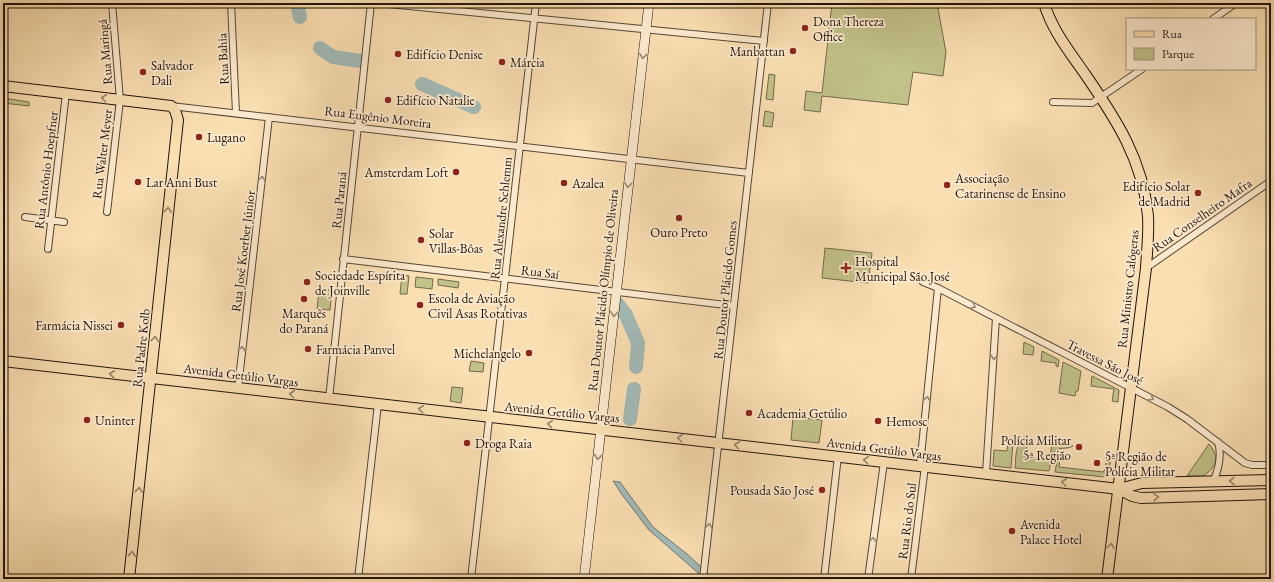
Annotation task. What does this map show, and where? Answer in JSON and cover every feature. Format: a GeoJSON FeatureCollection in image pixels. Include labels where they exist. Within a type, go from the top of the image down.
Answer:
{"type":"FeatureCollection","features":[{"type":"Feature","properties":{"kind":"main road","name":"Rua Doutor Plácido Olímpio de Oliveira"},"geometry":{"type":"LineString","coordinates":[[584,579],[649,3]]}},
{"type":"Feature","properties":{"kind":"main road","name":"Rua Ministro Calógeras"},"geometry":{"type":"LineString","coordinates":[[1044,3],[1053,26],[1101,98],[1128,143],[1142,182],[1148,217],[1146,268],[1107,579]]}},
{"type":"Feature","properties":{"kind":"main road","name":"Rua Eugênio Moreira"},"geometry":{"type":"LineString","coordinates":[[3,86],[171,106]]}},
{"type":"Feature","properties":{"kind":"main road"},"geometry":{"type":"LineString","coordinates":[[171,106],[178,120]]}},
{"type":"Feature","properties":{"kind":"main road","name":"Rua Padre Kolb"},"geometry":{"type":"LineString","coordinates":[[129,579],[178,120]]}},
{"type":"Feature","properties":{"kind":"main road","name":"Avenida Getúlio Vargas"},"geometry":{"type":"LineString","coordinates":[[3,361],[1119,488]]}},
{"type":"Feature","properties":{"kind":"main road"},"geometry":{"type":"LineString","coordinates":[[1119,488],[1142,483],[1271,480]]}},
{"type":"Feature","properties":{"kind":"main road"},"geometry":{"type":"LineString","coordinates":[[1119,488],[1132,496],[1141,498],[1271,494]]}},
{"type":"Feature","properties":{"kind":"street","name":"Rua Maringá"},"geometry":{"type":"LineString","coordinates":[[112,3],[120,100]]}},
{"type":"Feature","properties":{"kind":"street","name":"Rua Bahia"},"geometry":{"type":"LineString","coordinates":[[231,3],[236,113]]}},
{"type":"Feature","properties":{"kind":"street","name":"Rua Paraná"},"geometry":{"type":"LineString","coordinates":[[328,398],[371,3]]}},
{"type":"Feature","properties":{"kind":"street"},"geometry":{"type":"LineString","coordinates":[[378,3],[764,41]]}},
{"type":"Feature","properties":{"kind":"street"},"geometry":{"type":"LineString","coordinates":[[458,11],[459,3]]}},
{"type":"Feature","properties":{"kind":"street","name":"Rua Alexandre Schlemm"},"geometry":{"type":"LineString","coordinates":[[471,579],[536,3]]}},
{"type":"Feature","properties":{"kind":"street","name":"Rua Doutor Plácido Gomes"},"geometry":{"type":"LineString","coordinates":[[703,579],[768,3]]}},
{"type":"Feature","properties":{"kind":"street"},"geometry":{"type":"LineString","coordinates":[[1214,18],[1236,3]]}},
{"type":"Feature","properties":{"kind":"street"},"geometry":{"type":"LineString","coordinates":[[1268,3],[1271,7]]}},
{"type":"Feature","properties":{"kind":"street"},"geometry":{"type":"LineString","coordinates":[[1054,102],[1092,103],[1141,70]]}},
{"type":"Feature","properties":{"kind":"street","name":"Rua Antônio Hoepfner"},"geometry":{"type":"LineString","coordinates":[[48,249],[66,93]]}},
{"type":"Feature","properties":{"kind":"street","name":"Rua Walter Meyer"},"geometry":{"type":"LineString","coordinates":[[106,212],[120,100]]}},
{"type":"Feature","properties":{"kind":"street","name":"Rua Eugênio Moreira"},"geometry":{"type":"LineString","coordinates":[[171,106],[749,173]]}},
{"type":"Feature","properties":{"kind":"street"},"geometry":{"type":"LineString","coordinates":[[178,120],[188,108]]}},
{"type":"Feature","properties":{"kind":"street","name":"Rua José Koerber Júnior"},"geometry":{"type":"LineString","coordinates":[[238,388],[269,117]]}},
{"type":"Feature","properties":{"kind":"street","name":"Rua Conselheiro Mafra"},"geometry":{"type":"LineString","coordinates":[[1146,268],[1271,181]]}},
{"type":"Feature","properties":{"kind":"street"},"geometry":{"type":"LineString","coordinates":[[25,217],[64,222]]}},
{"type":"Feature","properties":{"kind":"street","name":"Rua Saí"},"geometry":{"type":"LineString","coordinates":[[343,259],[734,306]]}},
{"type":"Feature","properties":{"kind":"street","name":"Travessa São José"},"geometry":{"type":"LineString","coordinates":[[923,282],[938,288],[1131,387],[1187,419],[1248,464],[1271,464]]}},
{"type":"Feature","properties":{"kind":"street","name":"Rua Rio do Sul"},"geometry":{"type":"LineString","coordinates":[[910,579],[938,288]]}},
{"type":"Feature","properties":{"kind":"street"},"geometry":{"type":"LineString","coordinates":[[986,473],[996,318]]}},
{"type":"Feature","properties":{"kind":"street"},"geometry":{"type":"LineString","coordinates":[[358,579],[378,404]]}},
{"type":"Feature","properties":{"kind":"street"},"geometry":{"type":"LineString","coordinates":[[1212,482],[1218,472],[1220,460],[1220,449],[1218,442]]}},
{"type":"Feature","properties":{"kind":"street"},"geometry":{"type":"LineString","coordinates":[[824,579],[838,456]]}},
{"type":"Feature","properties":{"kind":"street"},"geometry":{"type":"LineString","coordinates":[[868,579],[884,462]]}},
{"type":"Feature","properties":{"kind":"green space"},"geometry":{"type":"Polygon","coordinates":[[[832,3],[937,3],[946,52],[943,76],[913,72],[908,105],[822,96],[820,112],[804,110],[806,91],[822,93],[832,3]]]}},
{"type":"Feature","properties":{"kind":"green space"},"geometry":{"type":"Polygon","coordinates":[[[769,74],[775,75],[773,100],[766,99],[769,74]]]}},
{"type":"Feature","properties":{"kind":"green space"},"geometry":{"type":"Polygon","coordinates":[[[3,98],[29,102],[29,106],[3,103],[3,98]]]}},
{"type":"Feature","properties":{"kind":"green space"},"geometry":{"type":"Polygon","coordinates":[[[765,111],[774,113],[772,127],[763,126],[765,111]]]}},
{"type":"Feature","properties":{"kind":"green space"},"geometry":{"type":"Polygon","coordinates":[[[825,248],[872,253],[868,283],[822,278],[825,248]]]}},
{"type":"Feature","properties":{"kind":"green space"},"geometry":{"type":"Polygon","coordinates":[[[402,275],[409,276],[407,294],[400,294],[402,275]]]}},
{"type":"Feature","properties":{"kind":"green space"},"geometry":{"type":"Polygon","coordinates":[[[416,277],[433,279],[432,289],[415,287],[416,277]]]}},
{"type":"Feature","properties":{"kind":"green space"},"geometry":{"type":"Polygon","coordinates":[[[438,279],[459,282],[458,288],[438,285],[438,279]]]}},
{"type":"Feature","properties":{"kind":"green space"},"geometry":{"type":"Polygon","coordinates":[[[319,289],[332,290],[330,310],[317,309],[319,289]]]}},
{"type":"Feature","properties":{"kind":"green space"},"geometry":{"type":"Polygon","coordinates":[[[1024,342],[1034,347],[1033,355],[1023,354],[1024,342]]]}},
{"type":"Feature","properties":{"kind":"green space"},"geometry":{"type":"Polygon","coordinates":[[[1042,351],[1059,360],[1058,367],[1056,366],[1056,363],[1041,361],[1042,351]]]}},
{"type":"Feature","properties":{"kind":"green space"},"geometry":{"type":"Polygon","coordinates":[[[471,361],[484,363],[483,372],[469,371],[471,361]]]}},
{"type":"Feature","properties":{"kind":"green space"},"geometry":{"type":"Polygon","coordinates":[[[1063,362],[1081,371],[1078,391],[1076,391],[1075,396],[1059,393],[1063,362]]]}},
{"type":"Feature","properties":{"kind":"green space"},"geometry":{"type":"Polygon","coordinates":[[[1092,376],[1119,390],[1118,402],[1112,401],[1114,389],[1091,386],[1092,376]]]}},
{"type":"Feature","properties":{"kind":"green space"},"geometry":{"type":"Polygon","coordinates":[[[452,387],[463,388],[461,403],[450,401],[452,387]]]}},
{"type":"Feature","properties":{"kind":"green space"},"geometry":{"type":"Polygon","coordinates":[[[793,417],[822,420],[819,443],[791,440],[793,417]]]}},
{"type":"Feature","properties":{"kind":"green space"},"geometry":{"type":"Polygon","coordinates":[[[1027,435],[1026,458],[1041,460],[1042,456],[1050,457],[1052,444],[1073,446],[1060,449],[1053,453],[1049,471],[1015,468],[1018,446],[1027,435]]]}},
{"type":"Feature","properties":{"kind":"green space"},"geometry":{"type":"Polygon","coordinates":[[[1008,443],[1013,443],[1011,468],[993,466],[994,450],[1007,451],[1008,443]]]}},
{"type":"Feature","properties":{"kind":"green space"},"geometry":{"type":"Polygon","coordinates":[[[1209,444],[1216,457],[1214,465],[1208,473],[1203,476],[1187,476],[1209,444]]]}},
{"type":"Feature","properties":{"kind":"green space"},"geometry":{"type":"Polygon","coordinates":[[[1107,454],[1111,455],[1109,473],[1105,477],[1055,472],[1057,461],[1060,458],[1059,467],[1103,472],[1105,470],[1107,454]]]}},
{"type":"Feature","properties":{"kind":"water"},"geometry":{"type":"Polygon","coordinates":[[[613,481],[620,482],[653,527],[687,554],[714,579],[705,579],[649,530],[613,481]]]}},
{"type":"Feature","properties":{"kind":"waterway"},"geometry":{"type":"LineString","coordinates":[[297,3],[300,17]]}},
{"type":"Feature","properties":{"kind":"waterway"},"geometry":{"type":"LineString","coordinates":[[320,48],[333,57],[360,61]]}},
{"type":"Feature","properties":{"kind":"waterway"},"geometry":{"type":"LineString","coordinates":[[422,84],[474,107]]}},
{"type":"Feature","properties":{"kind":"waterway"},"geometry":{"type":"LineString","coordinates":[[617,303],[626,315],[638,343],[636,367]]}},
{"type":"Feature","properties":{"kind":"waterway"},"geometry":{"type":"LineString","coordinates":[[630,419],[634,389]]}},
{"type":"Feature","properties":{"kind":"place","name":"Dona Thereza Office"},"geometry":{"type":"Point","coordinates":[805,28]}},
{"type":"Feature","properties":{"kind":"place","name":"Manbattan"},"geometry":{"type":"Point","coordinates":[793,51]}},
{"type":"Feature","properties":{"kind":"place","name":"Edifício Denise"},"geometry":{"type":"Point","coordinates":[398,54]}},
{"type":"Feature","properties":{"kind":"place","name":"Márcia"},"geometry":{"type":"Point","coordinates":[502,62]}},
{"type":"Feature","properties":{"kind":"place","name":"Salvador Dali"},"geometry":{"type":"Point","coordinates":[143,72]}},
{"type":"Feature","properties":{"kind":"place","name":"Edifício Natalie"},"geometry":{"type":"Point","coordinates":[388,100]}},
{"type":"Feature","properties":{"kind":"place","name":"Lugano"},"geometry":{"type":"Point","coordinates":[199,137]}},
{"type":"Feature","properties":{"kind":"place","name":"Amsterdam Loft"},"geometry":{"type":"Point","coordinates":[456,172]}},
{"type":"Feature","properties":{"kind":"place","name":"Lar Anni Bust"},"geometry":{"type":"Point","coordinates":[138,182]}},
{"type":"Feature","properties":{"kind":"place","name":"Azalea"},"geometry":{"type":"Point","coordinates":[564,183]}},
{"type":"Feature","properties":{"kind":"place","name":"Associação Catarinense de Ensino"},"geometry":{"type":"Point","coordinates":[947,185]}},
{"type":"Feature","properties":{"kind":"place","name":"Edifício Solar de Madrid"},"geometry":{"type":"Point","coordinates":[1198,193]}},
{"type":"Feature","properties":{"kind":"place","name":"Ouro Preto"},"geometry":{"type":"Point","coordinates":[679,218]}},
{"type":"Feature","properties":{"kind":"place","name":"Solar Villas-Bôas"},"geometry":{"type":"Point","coordinates":[421,240]}},
{"type":"Feature","properties":{"kind":"place","name":"Hospital Municipal São José"},"geometry":{"type":"Point","coordinates":[846,268]}},
{"type":"Feature","properties":{"kind":"place","name":"Sociedade Espírita de Joinville"},"geometry":{"type":"Point","coordinates":[307,282]}},
{"type":"Feature","properties":{"kind":"place","name":"Marquês do Paraná"},"geometry":{"type":"Point","coordinates":[304,299]}},
{"type":"Feature","properties":{"kind":"place","name":"Escola de Aviação Civil Asas Rotativas"},"geometry":{"type":"Point","coordinates":[420,305]}},
{"type":"Feature","properties":{"kind":"place","name":"Farmácia Nissei"},"geometry":{"type":"Point","coordinates":[121,325]}},
{"type":"Feature","properties":{"kind":"place","name":"Farmácia Panvel"},"geometry":{"type":"Point","coordinates":[308,349]}},
{"type":"Feature","properties":{"kind":"place","name":"Michelangelo"},"geometry":{"type":"Point","coordinates":[529,353]}},
{"type":"Feature","properties":{"kind":"place","name":"Academia Getúlio"},"geometry":{"type":"Point","coordinates":[749,413]}},
{"type":"Feature","properties":{"kind":"place","name":"Uninter"},"geometry":{"type":"Point","coordinates":[87,420]}},
{"type":"Feature","properties":{"kind":"place","name":"Hemosc"},"geometry":{"type":"Point","coordinates":[878,421]}},
{"type":"Feature","properties":{"kind":"place","name":"Droga Raia"},"geometry":{"type":"Point","coordinates":[467,443]}},
{"type":"Feature","properties":{"kind":"place","name":"Polícia Militar 5ª Região"},"geometry":{"type":"Point","coordinates":[1079,447]}},
{"type":"Feature","properties":{"kind":"place","name":"5ª Região de Polícia Militar"},"geometry":{"type":"Point","coordinates":[1097,463]}},
{"type":"Feature","properties":{"kind":"place","name":"Pousada São José"},"geometry":{"type":"Point","coordinates":[822,490]}},
{"type":"Feature","properties":{"kind":"place","name":"Avenida Palace Hotel"},"geometry":{"type":"Point","coordinates":[1012,531]}}]}
